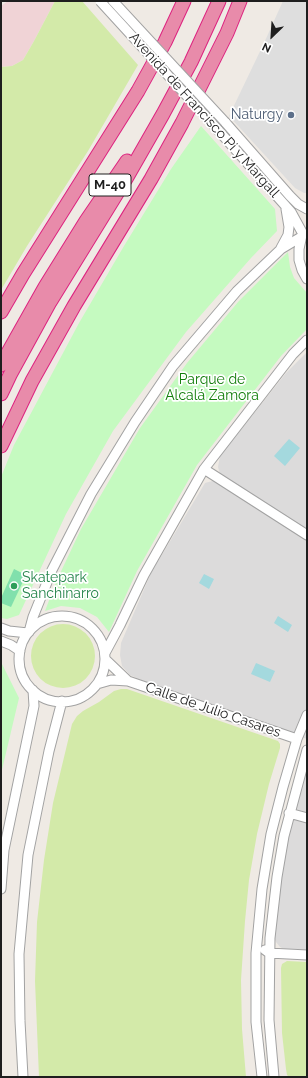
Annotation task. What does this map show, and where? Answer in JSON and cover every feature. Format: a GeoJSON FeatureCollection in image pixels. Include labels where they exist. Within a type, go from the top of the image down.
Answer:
{"type":"FeatureCollection","features":[{"type":"Feature","properties":{"kind":"highway","name":"M-40"},"geometry":{"type":"LineString","coordinates":[[1,312],[23,274],[138,91],[165,42],[184,1]]}},
{"type":"Feature","properties":{"kind":"highway","name":"M-40"},"geometry":{"type":"LineString","coordinates":[[1,365],[45,287],[86,221],[122,168],[158,109],[186,58],[211,1]]}},
{"type":"Feature","properties":{"kind":"highway"},"geometry":{"type":"LineString","coordinates":[[1,394],[50,302],[127,177],[170,101],[191,62],[219,1]]}},
{"type":"Feature","properties":{"kind":"highway"},"geometry":{"type":"LineString","coordinates":[[1,446],[32,381],[74,306],[151,179],[182,123],[227,33],[240,1]]}},
{"type":"Feature","properties":{"kind":"street","name":"Avenida de Francisco Pi y Margall"},"geometry":{"type":"LineString","coordinates":[[100,1],[285,206],[304,233]]}},
{"type":"Feature","properties":{"kind":"street","name":"Avenida de Francisco Pi y Margall"},"geometry":{"type":"LineString","coordinates":[[113,1],[225,122],[290,196],[298,204],[307,209]]}},
{"type":"Feature","properties":{"kind":"street"},"geometry":{"type":"LineString","coordinates":[[281,249],[288,235],[289,228],[285,206]]}},
{"type":"Feature","properties":{"kind":"street"},"geometry":{"type":"LineString","coordinates":[[304,233],[281,249],[237,292],[173,366],[135,422],[91,494],[52,570],[20,651],[22,672],[26,682],[33,690],[42,696],[62,702],[76,699],[88,693],[97,684],[103,672],[105,656],[144,575],[204,469],[292,354],[307,340]]}},
{"type":"Feature","properties":{"kind":"street"},"geometry":{"type":"LineString","coordinates":[[304,233],[299,249],[299,260],[307,279]]}},
{"type":"Feature","properties":{"kind":"street"},"geometry":{"type":"LineString","coordinates":[[204,469],[307,535]]}},
{"type":"Feature","properties":{"kind":"street"},"geometry":{"type":"LineString","coordinates":[[28,633],[37,624],[46,619],[57,616],[68,616],[79,619],[89,625],[97,633],[102,643],[105,656]]}},
{"type":"Feature","properties":{"kind":"street"},"geometry":{"type":"LineString","coordinates":[[1,628],[9,631],[28,633]]}},
{"type":"Feature","properties":{"kind":"street"},"geometry":{"type":"LineString","coordinates":[[1,641],[20,651]]}},
{"type":"Feature","properties":{"kind":"street","name":"Calle de Julio Casares"},"geometry":{"type":"LineString","coordinates":[[105,656],[128,681]]}},
{"type":"Feature","properties":{"kind":"street","name":"Calle de Julio Casares"},"geometry":{"type":"LineString","coordinates":[[97,684],[111,680],[128,681],[297,739]]}},
{"type":"Feature","properties":{"kind":"street"},"geometry":{"type":"LineString","coordinates":[[1,889],[4,850],[34,706],[33,690]]}},
{"type":"Feature","properties":{"kind":"street"},"geometry":{"type":"LineString","coordinates":[[23,1077],[18,954],[27,863],[48,750],[62,702]]}},
{"type":"Feature","properties":{"kind":"street"},"geometry":{"type":"LineString","coordinates":[[262,1077],[256,1014],[256,953],[262,889],[271,834],[297,739],[307,715]]}},
{"type":"Feature","properties":{"kind":"street"},"geometry":{"type":"LineString","coordinates":[[297,739],[302,765]]}},
{"type":"Feature","properties":{"kind":"street"},"geometry":{"type":"LineString","coordinates":[[274,1077],[269,1020],[269,953],[277,877],[289,813],[307,750]]}},
{"type":"Feature","properties":{"kind":"street"},"geometry":{"type":"LineString","coordinates":[[289,813],[307,818]]}},
{"type":"Feature","properties":{"kind":"street"},"geometry":{"type":"LineString","coordinates":[[262,889],[264,911],[262,948],[269,953],[307,955]]}},
{"type":"Feature","properties":{"kind":"shaded area"},"geometry":{"type":"Polygon","coordinates":[[[8,1],[55,1],[23,60],[12,66],[1,67],[1,6],[8,1]]]}},
{"type":"Feature","properties":{"kind":"shaded area"},"geometry":{"type":"Polygon","coordinates":[[[283,1],[307,1],[307,193],[295,188],[229,116],[283,1]]]}},
{"type":"Feature","properties":{"kind":"shaded area"},"geometry":{"type":"Polygon","coordinates":[[[307,352],[307,739],[145,682],[130,675],[122,666],[120,655],[121,643],[151,573],[205,483],[216,480],[220,474],[218,467],[220,456],[286,373],[307,352]]]}},
{"type":"Feature","properties":{"kind":"shaded area"},"geometry":{"type":"Polygon","coordinates":[[[307,766],[307,951],[286,950],[280,947],[274,936],[286,841],[307,766]]]}},
{"type":"Feature","properties":{"kind":"green space"},"geometry":{"type":"Polygon","coordinates":[[[55,1],[82,1],[138,65],[88,151],[27,246],[1,290],[1,67],[12,66],[23,60],[55,1]]]}},
{"type":"Feature","properties":{"kind":"green space"},"geometry":{"type":"Polygon","coordinates":[[[201,126],[275,209],[277,231],[251,258],[186,332],[113,431],[66,514],[19,615],[7,619],[1,618],[1,477],[14,445],[79,323],[124,246],[171,169],[201,126]]]}},
{"type":"Feature","properties":{"kind":"green space","name":"Parque de Alcalá Zamora"},"geometry":{"type":"Polygon","coordinates":[[[288,252],[290,267],[294,278],[307,293],[307,329],[281,356],[197,465],[137,571],[109,632],[97,617],[80,608],[61,606],[45,611],[56,582],[81,529],[140,428],[187,363],[238,302],[288,252]]]}},
{"type":"Feature","properties":{"kind":"green space","name":"Skatepark Sanchinarro"},"geometry":{"type":"Polygon","coordinates":[[[14,569],[26,575],[11,607],[1,603],[1,598],[14,569]]]}},
{"type":"Feature","properties":{"kind":"green space"},"geometry":{"type":"Polygon","coordinates":[[[63,624],[75,626],[86,633],[93,644],[95,656],[93,668],[86,679],[75,686],[63,688],[51,686],[40,679],[33,668],[31,656],[33,644],[40,633],[51,626],[63,624]]]}},
{"type":"Feature","properties":{"kind":"green space"},"geometry":{"type":"Polygon","coordinates":[[[1,662],[19,698],[1,774],[1,662]]]}},
{"type":"Feature","properties":{"kind":"green space"},"geometry":{"type":"Polygon","coordinates":[[[127,689],[278,741],[280,744],[257,834],[249,880],[241,980],[242,1029],[246,1077],[39,1077],[35,981],[37,922],[44,860],[53,803],[72,724],[77,716],[83,711],[114,691],[127,689]]]}},
{"type":"Feature","properties":{"kind":"green space"},"geometry":{"type":"Polygon","coordinates":[[[287,961],[307,962],[307,1076],[303,1077],[289,1077],[286,1069],[282,1033],[281,968],[282,964],[287,961]]]}},
{"type":"Feature","properties":{"kind":"water"},"geometry":{"type":"Polygon","coordinates":[[[289,439],[300,448],[285,466],[274,456],[289,439]]]}},
{"type":"Feature","properties":{"kind":"water"},"geometry":{"type":"Polygon","coordinates":[[[204,574],[214,579],[209,589],[199,583],[204,574]]]}},
{"type":"Feature","properties":{"kind":"water"},"geometry":{"type":"Polygon","coordinates":[[[278,616],[292,625],[288,632],[274,623],[278,616]]]}},
{"type":"Feature","properties":{"kind":"water"},"geometry":{"type":"Polygon","coordinates":[[[256,663],[275,671],[270,682],[251,674],[256,663]]]}},
{"type":"Feature","properties":{"kind":"place","name":"Naturgy"},"geometry":{"type":"Point","coordinates":[291,115]}},
{"type":"Feature","properties":{"kind":"place","name":"Skatepark Sanchinarro"},"geometry":{"type":"Point","coordinates":[14,586]}}]}
